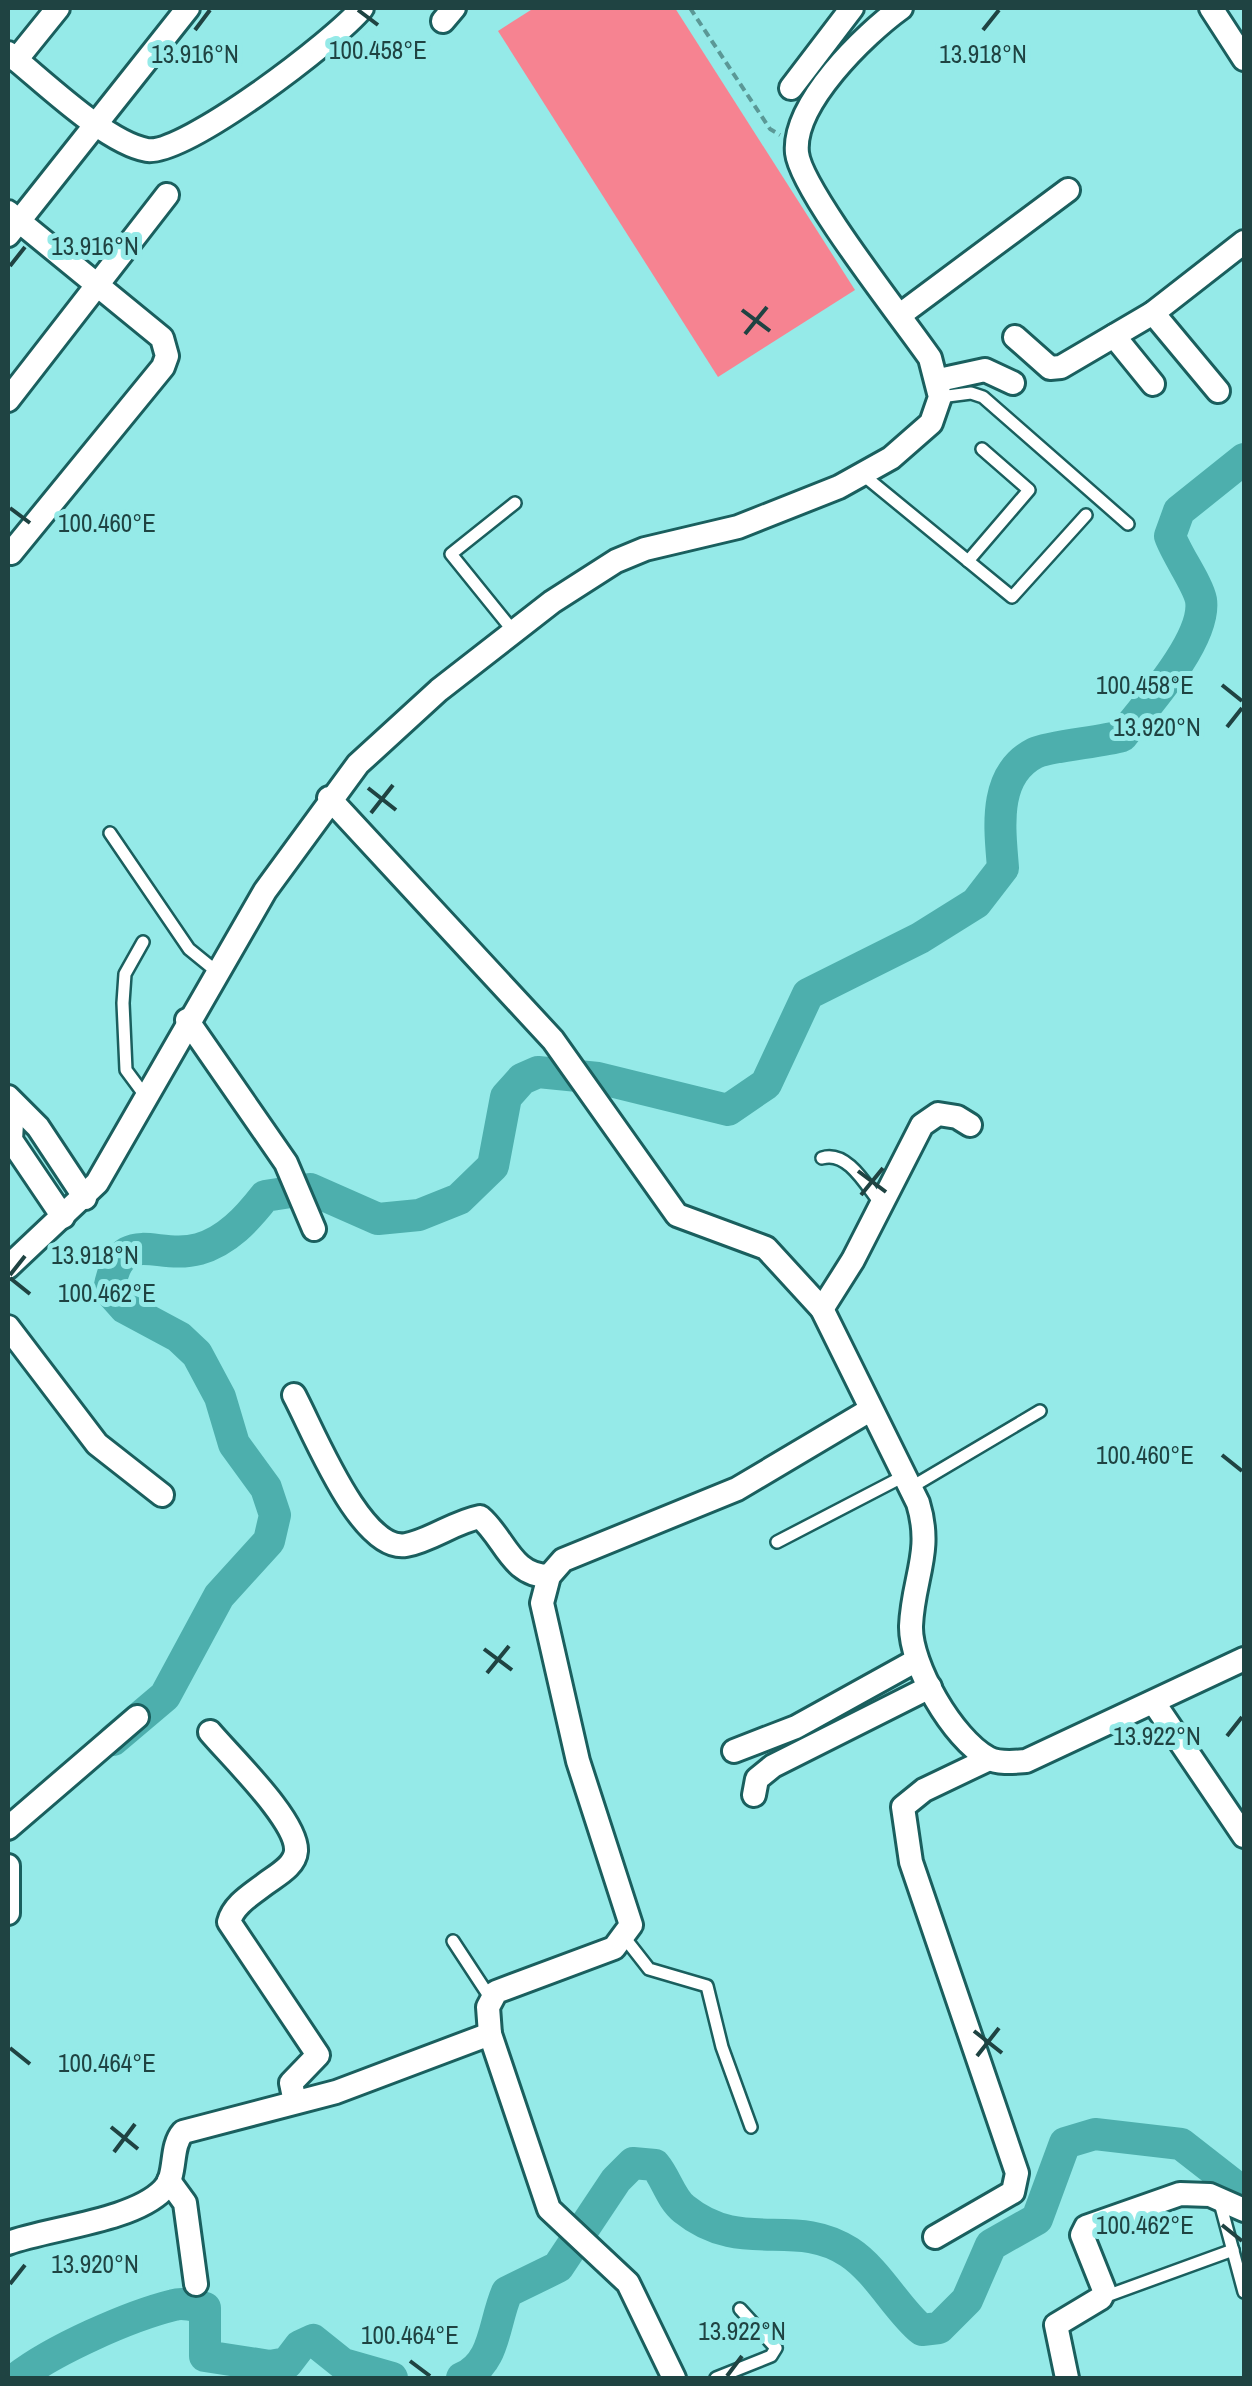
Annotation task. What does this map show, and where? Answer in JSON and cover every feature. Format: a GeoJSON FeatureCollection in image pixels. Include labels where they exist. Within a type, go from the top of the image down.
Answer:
{"type":"FeatureCollection","features":[{"type":"Feature","properties":{"kind":"street"},"geometry":{"type":"LineString","coordinates":[[58,8],[12,57],[97,123],[130,144],[157,150],[178,144],[204,129],[337,35],[362,8]]}},
{"type":"Feature","properties":{"kind":"street"},"geometry":{"type":"LineString","coordinates":[[12,553],[163,367],[167,356],[162,338],[98,284],[11,223],[188,8]]}},
{"type":"Feature","properties":{"kind":"street"},"geometry":{"type":"LineString","coordinates":[[791,88],[852,8]]}},
{"type":"Feature","properties":{"kind":"street"},"geometry":{"type":"LineString","coordinates":[[8,1267],[91,1191],[124,1141],[216,971],[330,798],[358,764],[514,632],[616,561],[645,549],[738,527],[862,474],[912,442],[930,422],[940,389],[900,315],[821,204],[801,170],[796,146],[808,111],[834,71],[902,8]]}},
{"type":"Feature","properties":{"kind":"street"},"geometry":{"type":"LineString","coordinates":[[1211,8],[1244,59]]}},
{"type":"Feature","properties":{"kind":"street"},"geometry":{"type":"LineString","coordinates":[[900,315],[1068,190]]}},
{"type":"Feature","properties":{"kind":"street"},"geometry":{"type":"LineString","coordinates":[[8,400],[167,195]]}},
{"type":"Feature","properties":{"kind":"street"},"geometry":{"type":"LineString","coordinates":[[1015,337],[1054,369],[1153,313],[1244,242]]}},
{"type":"Feature","properties":{"kind":"street"},"geometry":{"type":"LineString","coordinates":[[1153,313],[1218,391]]}},
{"type":"Feature","properties":{"kind":"street"},"geometry":{"type":"LineString","coordinates":[[1114,336],[1153,384]]}},
{"type":"Feature","properties":{"kind":"street"},"geometry":{"type":"LineString","coordinates":[[940,389],[986,370],[1013,384]]}},
{"type":"Feature","properties":{"kind":"street"},"geometry":{"type":"LineString","coordinates":[[330,798],[554,1040],[678,1215],[758,1243],[822,1309],[907,1482],[927,1532],[911,1628],[917,1660],[951,1721],[989,1759]]}},
{"type":"Feature","properties":{"kind":"street"},"geometry":{"type":"LineString","coordinates":[[187,1020],[286,1163],[314,1229]]}},
{"type":"Feature","properties":{"kind":"street"},"geometry":{"type":"LineString","coordinates":[[10,1101],[38,1127],[91,1191]]}},
{"type":"Feature","properties":{"kind":"street"},"geometry":{"type":"LineString","coordinates":[[10,1101],[12,1140],[63,1217]]}},
{"type":"Feature","properties":{"kind":"street"},"geometry":{"type":"LineString","coordinates":[[822,1309],[922,1125],[938,1114],[956,1117],[970,1125]]}},
{"type":"Feature","properties":{"kind":"street"},"geometry":{"type":"LineString","coordinates":[[8,1327],[97,1444],[162,1495]]}},
{"type":"Feature","properties":{"kind":"street"},"geometry":{"type":"LineString","coordinates":[[294,1395],[359,1516],[376,1537],[394,1546],[408,1545],[480,1518],[520,1568],[534,1576],[549,1576]]}},
{"type":"Feature","properties":{"kind":"street"},"geometry":{"type":"LineString","coordinates":[[674,2378],[628,2283],[558,2222],[549,2209],[490,2034],[491,1999],[496,1992],[614,1948],[631,1924],[578,1761],[542,1603],[549,1576],[563,1560],[737,1488],[870,1410]]}},
{"type":"Feature","properties":{"kind":"street"},"geometry":{"type":"LineString","coordinates":[[935,2237],[1013,2192],[1017,2173],[911,1862],[903,1808],[924,1790],[989,1759],[1026,1761],[1244,1659]]}},
{"type":"Feature","properties":{"kind":"street"},"geometry":{"type":"LineString","coordinates":[[734,1751],[796,1727],[917,1660]]}},
{"type":"Feature","properties":{"kind":"street"},"geometry":{"type":"LineString","coordinates":[[754,1795],[757,1779],[772,1766],[930,1688]]}},
{"type":"Feature","properties":{"kind":"street"},"geometry":{"type":"LineString","coordinates":[[1154,1704],[1244,1836]]}},
{"type":"Feature","properties":{"kind":"street"},"geometry":{"type":"LineString","coordinates":[[8,1828],[137,1717]]}},
{"type":"Feature","properties":{"kind":"street"},"geometry":{"type":"LineString","coordinates":[[210,1732],[284,1818],[295,1840],[296,1854],[290,1864],[236,1908],[229,1922],[318,2056],[291,2083],[296,2102]]}},
{"type":"Feature","properties":{"kind":"street"},"geometry":{"type":"LineString","coordinates":[[8,1866],[8,1913]]}},
{"type":"Feature","properties":{"kind":"street"},"geometry":{"type":"LineString","coordinates":[[8,2243],[127,2210],[157,2195],[170,2181],[176,2143],[183,2132],[336,2092],[490,2034]]}},
{"type":"Feature","properties":{"kind":"street"},"geometry":{"type":"LineString","coordinates":[[170,2181],[184,2203],[196,2284]]}},
{"type":"Feature","properties":{"kind":"street"},"geometry":{"type":"LineString","coordinates":[[1066,2378],[1056,2325],[1101,2298],[1104,2284],[1082,2235],[1086,2227],[1180,2194],[1219,2199],[1244,2210]]}},
{"type":"Feature","properties":{"kind":"lane"},"geometry":{"type":"LineString","coordinates":[[940,389],[983,397],[1128,524]]}},
{"type":"Feature","properties":{"kind":"lane"},"geometry":{"type":"LineString","coordinates":[[968,562],[1030,490],[982,450]]}},
{"type":"Feature","properties":{"kind":"lane"},"geometry":{"type":"LineString","coordinates":[[862,474],[1012,598],[1086,515]]}},
{"type":"Feature","properties":{"kind":"lane"},"geometry":{"type":"LineString","coordinates":[[514,503],[451,554],[514,632]]}},
{"type":"Feature","properties":{"kind":"lane"},"geometry":{"type":"LineString","coordinates":[[110,833],[189,949],[216,971]]}},
{"type":"Feature","properties":{"kind":"lane"},"geometry":{"type":"LineString","coordinates":[[143,942],[125,974],[123,1003],[126,1070],[146,1098]]}},
{"type":"Feature","properties":{"kind":"lane"},"geometry":{"type":"LineString","coordinates":[[822,1158],[834,1157],[850,1166],[880,1202]]}},
{"type":"Feature","properties":{"kind":"lane"},"geometry":{"type":"LineString","coordinates":[[777,1542],[907,1482],[1040,1410]]}},
{"type":"Feature","properties":{"kind":"lane"},"geometry":{"type":"LineString","coordinates":[[624,1937],[649,1969],[706,1986],[751,2127]]}},
{"type":"Feature","properties":{"kind":"lane"},"geometry":{"type":"LineString","coordinates":[[453,1941],[491,1999]]}},
{"type":"Feature","properties":{"kind":"lane"},"geometry":{"type":"LineString","coordinates":[[1219,2199],[1244,2292]]}},
{"type":"Feature","properties":{"kind":"lane"},"geometry":{"type":"LineString","coordinates":[[1101,2298],[1233,2250]]}},
{"type":"Feature","properties":{"kind":"lane"},"geometry":{"type":"LineString","coordinates":[[716,2378],[771,2356],[776,2348],[740,2309]]}},
{"type":"Feature","properties":{"kind":"path"},"geometry":{"type":"LineString","coordinates":[[690,8],[770,128],[796,146]]}},
{"type":"Feature","properties":{"kind":"shaded area"},"geometry":{"type":"Polygon","coordinates":[[[534,8],[675,8],[855,290],[718,377],[498,31],[534,8]]]}},
{"type":"Feature","properties":{"kind":"waterway"},"geometry":{"type":"LineString","coordinates":[[113,1740],[165,1696],[219,1596],[269,1541],[275,1515],[266,1488],[234,1444],[220,1397],[197,1354],[179,1337],[125,1308],[109,1290],[122,1257],[142,1249],[183,1251],[219,1241],[265,1196],[310,1189],[378,1219],[419,1215],[459,1199],[493,1166],[506,1097],[522,1079],[538,1072],[598,1078],[728,1110],[766,1084],[808,994],[920,938],[976,903],[1003,868],[1002,804],[1011,775],[1021,763],[1042,751],[1122,736],[1159,691],[1185,653],[1200,616],[1199,593],[1170,536],[1179,511],[1244,459]]}},
{"type":"Feature","properties":{"kind":"waterway"},"geometry":{"type":"LineString","coordinates":[[462,2378],[487,2353],[507,2292],[558,2267],[616,2180],[633,2163],[655,2165],[679,2205],[705,2223],[747,2234],[808,2237],[849,2252],[922,2330],[939,2328],[967,2300],[991,2245],[1037,2219],[1065,2143],[1095,2134],[1181,2144],[1244,2193]]}},
{"type":"Feature","properties":{"kind":"waterway"},"geometry":{"type":"LineString","coordinates":[[17,2378],[92,2335],[181,2304],[205,2308],[205,2356],[270,2366],[287,2363],[300,2346],[313,2340],[343,2364],[392,2378]]}}]}
